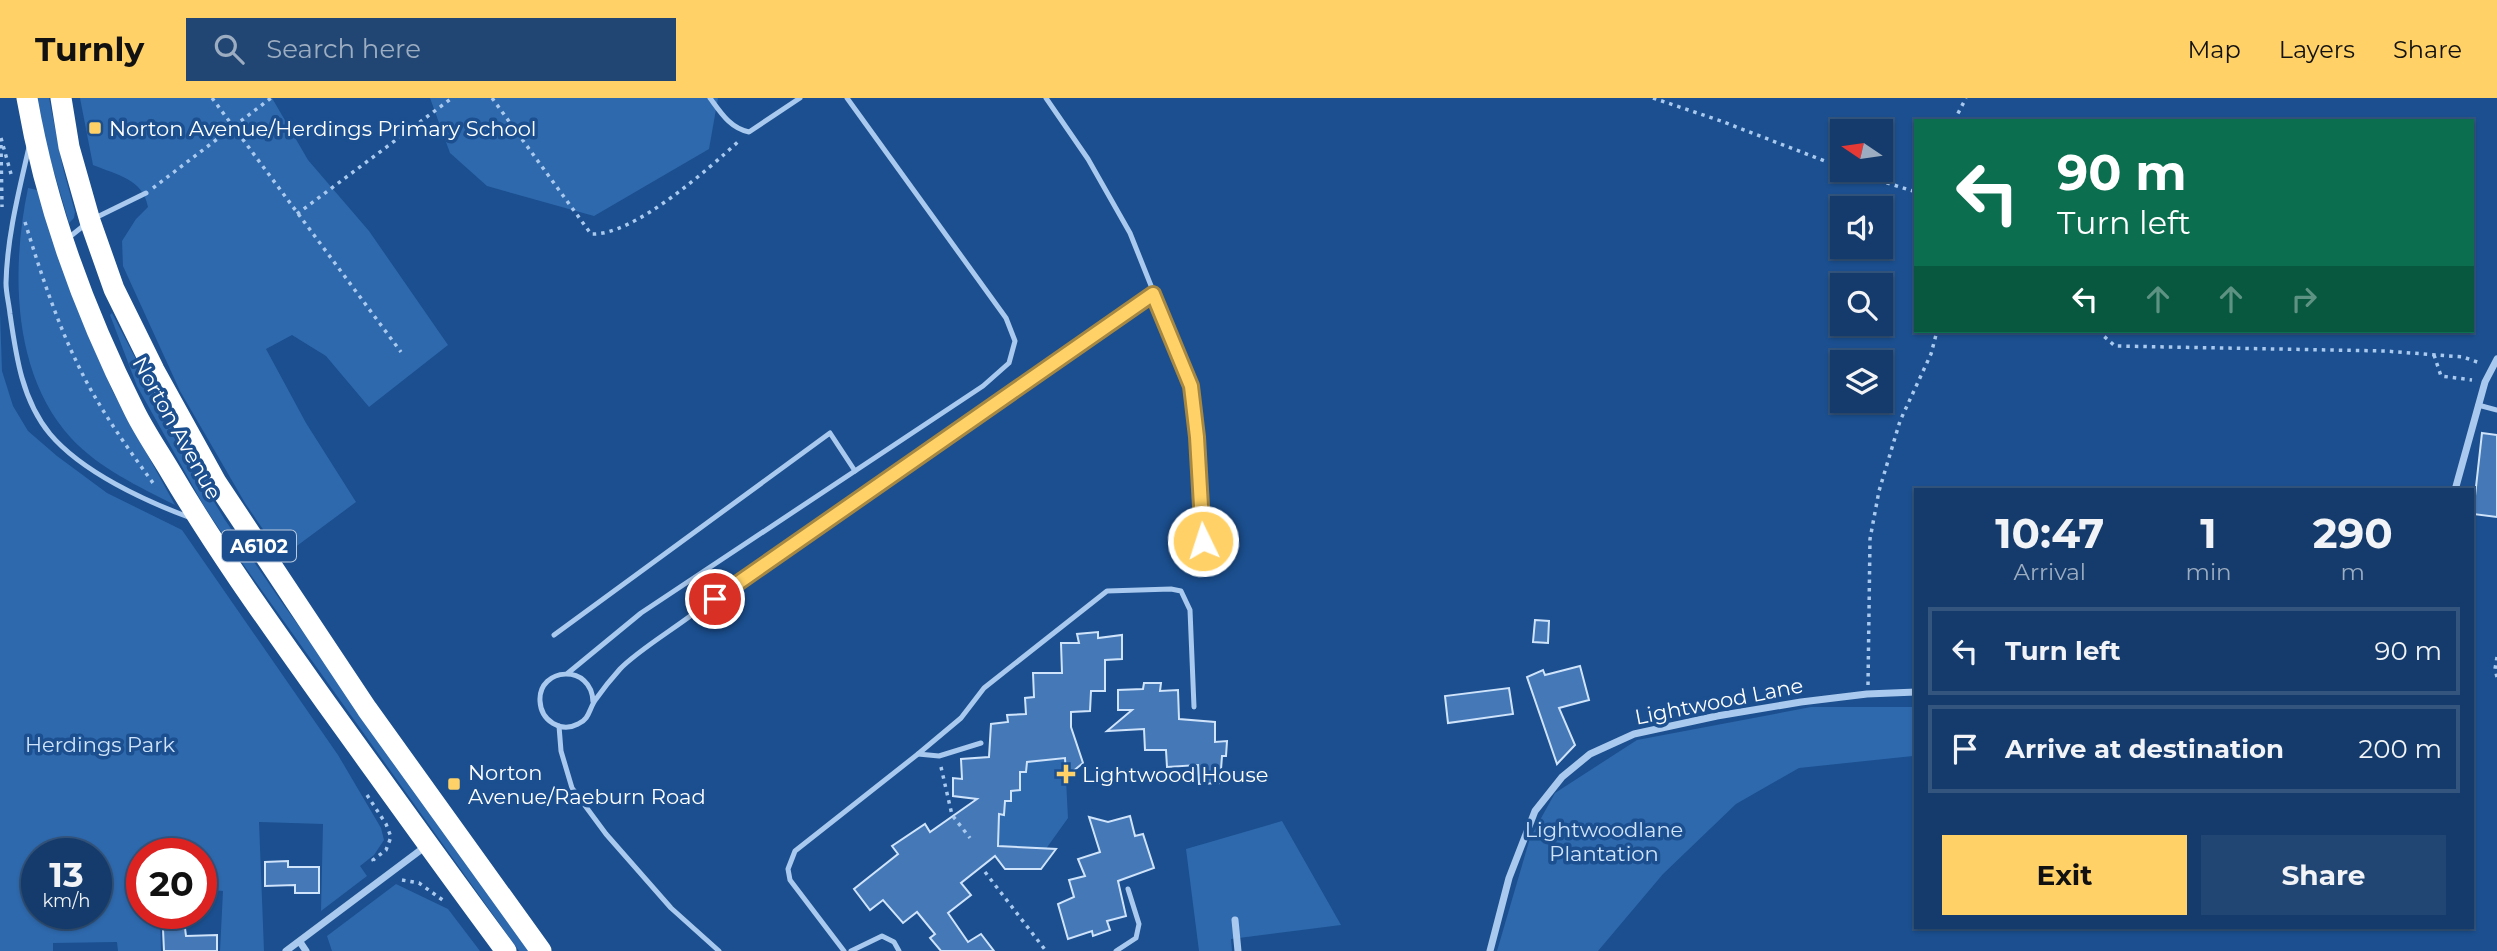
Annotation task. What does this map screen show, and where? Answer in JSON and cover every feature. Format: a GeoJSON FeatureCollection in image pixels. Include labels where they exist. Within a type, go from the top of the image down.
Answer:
{"type":"FeatureCollection","features":[{"type":"Feature","properties":{"kind":"highway","name":"Norton Avenue"},"geometry":{"type":"LineString","coordinates":[[27,98],[63,243],[135,413],[201,522],[254,602],[426,845],[506,951]]}},
{"type":"Feature","properties":{"kind":"highway","name":"Norton Avenue"},"geometry":{"type":"LineString","coordinates":[[61,98],[69,147],[114,289],[154,370],[216,482],[367,709],[541,951]]}},
{"type":"Feature","properties":{"kind":"street"},"geometry":{"type":"LineString","coordinates":[[2456,488],[2485,382],[2495,362]]}},
{"type":"Feature","properties":{"kind":"street","name":"Lightwood Lane"},"geometry":{"type":"LineString","coordinates":[[1489,951],[1509,878],[1535,811],[1562,777],[1590,754],[1634,734],[1717,716],[1801,702],[1867,694],[1914,692]]}},
{"type":"Feature","properties":{"kind":"street"},"geometry":{"type":"LineString","coordinates":[[286,951],[426,845]]}},
{"type":"Feature","properties":{"kind":"street"},"geometry":{"type":"LineString","coordinates":[[1235,920],[1238,951]]}},
{"type":"Feature","properties":{"kind":"street"},"geometry":{"type":"LineString","coordinates":[[300,942],[306,951]]}},
{"type":"Feature","properties":{"kind":"lane"},"geometry":{"type":"LineString","coordinates":[[710,98],[727,121],[740,131],[749,132],[800,98]]}},
{"type":"Feature","properties":{"kind":"lane"},"geometry":{"type":"LineString","coordinates":[[847,98],[1006,318],[1015,341],[1009,363],[983,386],[641,613],[568,673],[553,677],[540,694],[541,709],[544,716],[559,726],[580,724],[587,718],[593,702],[622,667],[693,614],[1153,294]]}},
{"type":"Feature","properties":{"kind":"lane"},"geometry":{"type":"LineString","coordinates":[[1046,98],[1088,159],[1130,233],[1191,386],[1203,541]]}},
{"type":"Feature","properties":{"kind":"lane"},"geometry":{"type":"LineString","coordinates":[[33,130],[12,221],[6,284],[16,358],[34,408],[51,434],[94,469],[157,506],[201,522]]}},
{"type":"Feature","properties":{"kind":"lane"},"geometry":{"type":"LineString","coordinates":[[63,243],[90,220],[146,193]]}},
{"type":"Feature","properties":{"kind":"lane"},"geometry":{"type":"LineString","coordinates":[[2478,405],[2497,410]]}},
{"type":"Feature","properties":{"kind":"lane"},"geometry":{"type":"LineString","coordinates":[[554,635],[830,433],[855,471]]}},
{"type":"Feature","properties":{"kind":"lane"},"geometry":{"type":"LineString","coordinates":[[844,951],[790,880],[788,869],[795,851],[961,718],[984,688],[1107,591],[1181,591],[1190,610],[1194,707]]}},
{"type":"Feature","properties":{"kind":"lane"},"geometry":{"type":"LineString","coordinates":[[568,673],[584,680],[590,687],[593,702]]}},
{"type":"Feature","properties":{"kind":"lane"},"geometry":{"type":"LineString","coordinates":[[559,726],[561,751],[572,788],[606,834],[671,908],[719,951]]}},
{"type":"Feature","properties":{"kind":"lane"},"geometry":{"type":"LineString","coordinates":[[918,754],[939,756],[981,743]]}},
{"type":"Feature","properties":{"kind":"lane"},"geometry":{"type":"LineString","coordinates":[[1116,951],[1136,937],[1139,924],[1128,889]]}},
{"type":"Feature","properties":{"kind":"lane"},"geometry":{"type":"LineString","coordinates":[[851,951],[882,936],[894,942],[899,951]]}},
{"type":"Feature","properties":{"kind":"path"},"geometry":{"type":"LineString","coordinates":[[212,98],[401,352]]}},
{"type":"Feature","properties":{"kind":"path"},"geometry":{"type":"LineString","coordinates":[[146,193],[271,98]]}},
{"type":"Feature","properties":{"kind":"path"},"geometry":{"type":"LineString","coordinates":[[297,214],[452,98]]}},
{"type":"Feature","properties":{"kind":"path"},"geometry":{"type":"LineString","coordinates":[[492,98],[591,234],[605,234],[642,217],[708,169],[749,132]]}},
{"type":"Feature","properties":{"kind":"path"},"geometry":{"type":"LineString","coordinates":[[1653,98],[1830,163]]}},
{"type":"Feature","properties":{"kind":"path"},"geometry":{"type":"LineString","coordinates":[[1955,119],[1966,98]]}},
{"type":"Feature","properties":{"kind":"path"},"geometry":{"type":"LineString","coordinates":[[0,129],[1,217]]}},
{"type":"Feature","properties":{"kind":"path"},"geometry":{"type":"LineString","coordinates":[[1,138],[51,300],[80,370],[123,442],[158,490]]}},
{"type":"Feature","properties":{"kind":"path"},"geometry":{"type":"LineString","coordinates":[[1885,182],[1914,192]]}},
{"type":"Feature","properties":{"kind":"path"},"geometry":{"type":"LineString","coordinates":[[1867,694],[1870,539],[1879,491],[1900,421],[1931,354],[1936,333]]}},
{"type":"Feature","properties":{"kind":"path"},"geometry":{"type":"LineString","coordinates":[[2100,333],[2115,346],[2385,351],[2495,362]]}},
{"type":"Feature","properties":{"kind":"path"},"geometry":{"type":"LineString","coordinates":[[2434,355],[2441,376],[2485,382]]}},
{"type":"Feature","properties":{"kind":"path"},"geometry":{"type":"LineString","coordinates":[[2497,657],[2497,677]]}},
{"type":"Feature","properties":{"kind":"path"},"geometry":{"type":"LineString","coordinates":[[939,756],[952,815],[970,838]]}},
{"type":"Feature","properties":{"kind":"path"},"geometry":{"type":"LineString","coordinates":[[985,872],[1046,951]]}},
{"type":"Feature","properties":{"kind":"path"},"geometry":{"type":"LineString","coordinates":[[396,881],[419,883],[445,902]]}},
{"type":"Feature","properties":{"kind":"green space"},"geometry":{"type":"Polygon","coordinates":[[[38,98],[49,98],[75,212],[69,223],[45,141],[38,98]]]}},
{"type":"Feature","properties":{"kind":"green space"},"geometry":{"type":"Polygon","coordinates":[[[80,98],[272,98],[308,160],[369,231],[448,345],[369,407],[326,356],[292,335],[266,349],[306,423],[356,502],[282,557],[245,503],[180,391],[123,266],[122,241],[136,219],[148,207],[141,190],[135,184],[93,165],[80,98]]]}},
{"type":"Feature","properties":{"kind":"green space"},"geometry":{"type":"Polygon","coordinates":[[[430,98],[718,98],[709,149],[594,216],[487,186],[450,153],[430,98]]]}},
{"type":"Feature","properties":{"kind":"green space"},"geometry":{"type":"Polygon","coordinates":[[[28,188],[37,190],[78,308],[113,392],[175,505],[120,476],[82,449],[52,412],[37,383],[27,352],[19,286],[19,253],[28,188]]]}},
{"type":"Feature","properties":{"kind":"green space","name":"Herdings Park"},"geometry":{"type":"Polygon","coordinates":[[[0,313],[2,371],[13,406],[28,431],[107,493],[182,530],[338,755],[381,828],[384,840],[374,855],[360,866],[367,876],[321,911],[323,824],[259,822],[264,951],[220,951],[223,891],[217,890],[217,838],[126,838],[126,929],[160,929],[161,951],[118,951],[117,942],[53,943],[53,951],[0,951],[0,313]]]}},
{"type":"Feature","properties":{"kind":"green space"},"geometry":{"type":"Polygon","coordinates":[[[112,313],[183,450],[225,520],[533,951],[519,951],[233,550],[204,506],[137,386],[110,315],[112,313]]]}},
{"type":"Feature","properties":{"kind":"green space","name":"Lightwoodlane Plantation"},"geometry":{"type":"Polygon","coordinates":[[[1811,707],[1914,707],[1913,756],[1799,768],[1736,804],[1663,874],[1598,951],[1497,951],[1530,838],[1555,793],[1637,740],[1811,707]]]}},
{"type":"Feature","properties":{"kind":"green space"},"geometry":{"type":"Polygon","coordinates":[[[1061,736],[1071,755],[1065,761],[1068,818],[1038,860],[1012,859],[998,843],[999,814],[1004,814],[1005,801],[1010,801],[1011,791],[1027,749],[1036,750],[1037,761],[1061,759],[1061,736]]]}},
{"type":"Feature","properties":{"kind":"green space"},"geometry":{"type":"Polygon","coordinates":[[[1282,821],[1341,925],[1231,939],[1232,951],[1199,951],[1186,849],[1282,821]]]}},
{"type":"Feature","properties":{"kind":"green space"},"geometry":{"type":"Polygon","coordinates":[[[396,884],[448,909],[480,951],[332,951],[327,936],[396,884]]]}},
{"type":"Feature","properties":{"kind":"building"},"geometry":{"type":"Polygon","coordinates":[[[2482,433],[2497,435],[2497,517],[2474,514],[2482,433]]]}},
{"type":"Feature","properties":{"kind":"building"},"geometry":{"type":"Polygon","coordinates":[[[1535,620],[1549,621],[1548,643],[1533,642],[1535,620]]]}},
{"type":"Feature","properties":{"kind":"building"},"geometry":{"type":"Polygon","coordinates":[[[1098,632],[1098,638],[1122,635],[1122,659],[1105,660],[1105,691],[1091,691],[1090,711],[1071,712],[1071,727],[1083,763],[1066,777],[1065,758],[1027,762],[1026,772],[1020,772],[1020,790],[1011,791],[1011,801],[1005,801],[1004,815],[999,814],[998,846],[1056,849],[1041,869],[1005,869],[995,856],[961,883],[971,895],[948,913],[968,942],[981,934],[994,951],[941,951],[930,938],[935,934],[917,912],[903,923],[883,900],[870,910],[854,889],[898,854],[892,846],[925,824],[930,832],[977,799],[953,796],[953,778],[962,779],[961,759],[989,757],[991,724],[1008,722],[1007,715],[1026,714],[1025,698],[1034,697],[1033,673],[1062,673],[1061,643],[1079,643],[1077,634],[1098,632]]]}},
{"type":"Feature","properties":{"kind":"building"},"geometry":{"type":"Polygon","coordinates":[[[1580,666],[1589,700],[1559,708],[1575,745],[1557,764],[1527,677],[1543,670],[1545,675],[1580,666]]]}},
{"type":"Feature","properties":{"kind":"building"},"geometry":{"type":"Polygon","coordinates":[[[1144,683],[1161,683],[1160,691],[1178,690],[1179,719],[1215,722],[1215,742],[1227,741],[1226,756],[1222,756],[1220,783],[1199,784],[1198,765],[1167,767],[1166,750],[1145,750],[1144,729],[1107,731],[1132,710],[1118,710],[1118,690],[1143,689],[1144,683]]]}},
{"type":"Feature","properties":{"kind":"building"},"geometry":{"type":"Polygon","coordinates":[[[1509,688],[1513,714],[1448,723],[1445,696],[1509,688]]]}},
{"type":"Feature","properties":{"kind":"building"},"geometry":{"type":"Polygon","coordinates":[[[1130,816],[1135,836],[1143,834],[1154,868],[1118,881],[1126,916],[1107,921],[1110,930],[1093,936],[1092,931],[1068,939],[1058,904],[1074,897],[1069,880],[1085,876],[1078,859],[1100,852],[1089,817],[1108,822],[1130,816]]]}},
{"type":"Feature","properties":{"kind":"building"},"geometry":{"type":"Polygon","coordinates":[[[288,861],[288,867],[319,867],[319,893],[295,893],[295,885],[265,886],[265,862],[288,861]]]}},
{"type":"Feature","properties":{"kind":"building"},"geometry":{"type":"Polygon","coordinates":[[[163,929],[185,929],[186,936],[217,935],[217,951],[164,951],[163,929]]]}},
{"type":"Feature","properties":{"kind":"place","name":"Norton Avenue/Herdings Primary School"},"geometry":{"type":"Point","coordinates":[95,128]}},
{"type":"Feature","properties":{"kind":"place","name":"Lightwood House"},"geometry":{"type":"Point","coordinates":[1066,774]}},
{"type":"Feature","properties":{"kind":"place","name":"Norton Avenue/Raeburn Road"},"geometry":{"type":"Point","coordinates":[454,784]}},
{"type":"Feature","properties":{"kind":"route"},"geometry":{"type":"LineString","coordinates":[[715,599],[1153,294],[1191,386],[1203,541]]}}]}
